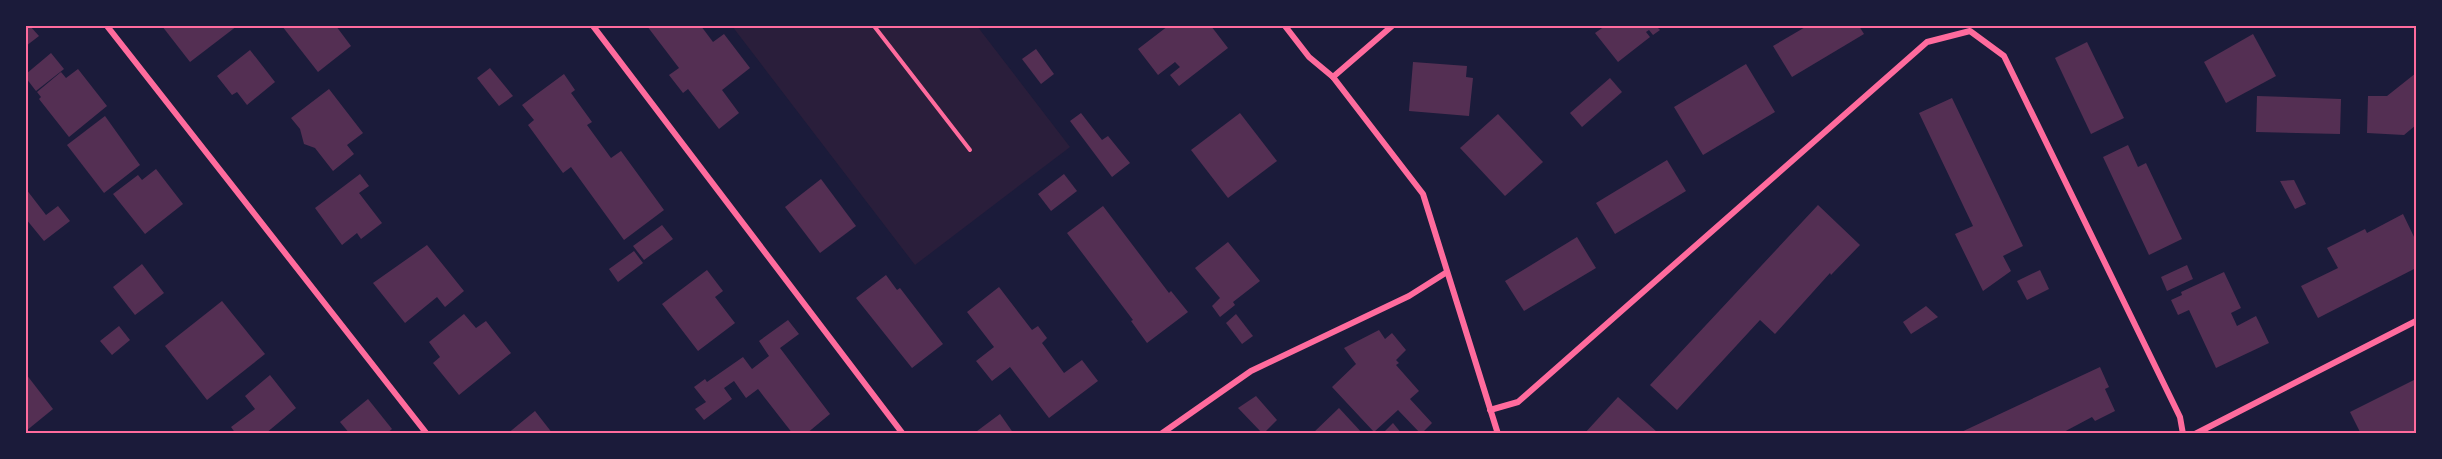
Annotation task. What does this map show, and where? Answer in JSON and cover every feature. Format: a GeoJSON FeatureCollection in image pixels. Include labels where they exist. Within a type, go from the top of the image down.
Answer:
{"type":"FeatureCollection","features":[{"type":"Feature","properties":{"kind":"street"},"geometry":{"type":"LineString","coordinates":[[107,26],[427,434]]}},
{"type":"Feature","properties":{"kind":"street"},"geometry":{"type":"LineString","coordinates":[[593,26],[903,434]]}},
{"type":"Feature","properties":{"kind":"street"},"geometry":{"type":"LineString","coordinates":[[1285,26],[1309,57],[1333,77],[1423,194],[1498,434]]}},
{"type":"Feature","properties":{"kind":"street"},"geometry":{"type":"LineString","coordinates":[[1333,77],[1392,26]]}},
{"type":"Feature","properties":{"kind":"street"},"geometry":{"type":"LineString","coordinates":[[1490,410],[1518,402],[1927,42],[1970,31],[2004,56],[2180,417],[2183,434]]}},
{"type":"Feature","properties":{"kind":"street"},"geometry":{"type":"LineString","coordinates":[[1161,434],[1251,372],[1409,296],[1447,272]]}},
{"type":"Feature","properties":{"kind":"street"},"geometry":{"type":"LineString","coordinates":[[2195,434],[2416,321]]}},
{"type":"Feature","properties":{"kind":"path"},"geometry":{"type":"LineString","coordinates":[[874,26],[970,150]]}},
{"type":"Feature","properties":{"kind":"shaded area"},"geometry":{"type":"Polygon","coordinates":[[[732,26],[977,26],[1070,147],[915,265],[732,26]]]}},
{"type":"Feature","properties":{"kind":"building"},"geometry":{"type":"Polygon","coordinates":[[[26,26],[30,26],[39,36],[26,46],[26,26]]]}},
{"type":"Feature","properties":{"kind":"building"},"geometry":{"type":"Polygon","coordinates":[[[162,26],[237,26],[190,62],[162,26]]]}},
{"type":"Feature","properties":{"kind":"building"},"geometry":{"type":"Polygon","coordinates":[[[282,26],[336,26],[351,46],[318,72],[282,26]]]}},
{"type":"Feature","properties":{"kind":"building"},"geometry":{"type":"Polygon","coordinates":[[[647,26],[701,26],[713,42],[724,34],[750,68],[722,90],[739,113],[719,129],[688,89],[683,93],[669,75],[679,68],[647,26]]]}},
{"type":"Feature","properties":{"kind":"building"},"geometry":{"type":"Polygon","coordinates":[[[1168,26],[1211,26],[1228,48],[1179,86],[1170,75],[1180,67],[1175,62],[1158,75],[1138,49],[1168,26]]]}},
{"type":"Feature","properties":{"kind":"building"},"geometry":{"type":"Polygon","coordinates":[[[1605,26],[1656,26],[1660,30],[1653,35],[1649,30],[1646,32],[1650,37],[1618,62],[1595,33],[1605,26]]]}},
{"type":"Feature","properties":{"kind":"building"},"geometry":{"type":"Polygon","coordinates":[[[1807,26],[1859,26],[1864,34],[1792,77],[1773,46],[1807,26]]]}},
{"type":"Feature","properties":{"kind":"building"},"geometry":{"type":"Polygon","coordinates":[[[2253,34],[2276,76],[2226,103],[2204,62],[2253,34]]]}},
{"type":"Feature","properties":{"kind":"building"},"geometry":{"type":"Polygon","coordinates":[[[2087,42],[2124,118],[2091,134],[2055,58],[2087,42]]]}},
{"type":"Feature","properties":{"kind":"building"},"geometry":{"type":"Polygon","coordinates":[[[1036,49],[1054,74],[1041,84],[1022,59],[1036,49]]]}},
{"type":"Feature","properties":{"kind":"building"},"geometry":{"type":"Polygon","coordinates":[[[250,50],[275,82],[247,105],[237,92],[232,95],[217,76],[250,50]]]}},
{"type":"Feature","properties":{"kind":"building"},"geometry":{"type":"Polygon","coordinates":[[[51,53],[64,69],[36,91],[26,78],[26,74],[51,53]]]}},
{"type":"Feature","properties":{"kind":"building"},"geometry":{"type":"Polygon","coordinates":[[[1413,62],[1467,66],[1466,77],[1473,78],[1469,116],[1409,111],[1413,62]]]}},
{"type":"Feature","properties":{"kind":"building"},"geometry":{"type":"Polygon","coordinates":[[[1746,64],[1775,112],[1703,155],[1674,107],[1746,64]]]}},
{"type":"Feature","properties":{"kind":"building"},"geometry":{"type":"Polygon","coordinates":[[[490,68],[513,96],[499,106],[477,78],[490,68]]]}},
{"type":"Feature","properties":{"kind":"building"},"geometry":{"type":"Polygon","coordinates":[[[78,69],[107,106],[69,137],[39,99],[41,97],[37,92],[61,72],[66,78],[78,69]]]}},
{"type":"Feature","properties":{"kind":"building"},"geometry":{"type":"Polygon","coordinates":[[[2416,73],[2416,125],[2404,135],[2367,133],[2368,96],[2387,96],[2416,73]]]}},
{"type":"Feature","properties":{"kind":"building"},"geometry":{"type":"Polygon","coordinates":[[[564,74],[575,90],[571,93],[592,122],[587,125],[611,158],[621,151],[664,210],[624,240],[571,167],[563,173],[528,125],[534,120],[522,105],[564,74]]]}},
{"type":"Feature","properties":{"kind":"building"},"geometry":{"type":"Polygon","coordinates":[[[1610,78],[1622,92],[1582,127],[1570,113],[1610,78]]]}},
{"type":"Feature","properties":{"kind":"building"},"geometry":{"type":"Polygon","coordinates":[[[329,89],[363,133],[347,145],[354,154],[333,171],[315,148],[304,144],[300,129],[291,118],[329,89]]]}},
{"type":"Feature","properties":{"kind":"building"},"geometry":{"type":"Polygon","coordinates":[[[2257,96],[2341,99],[2340,134],[2256,132],[2257,96]]]}},
{"type":"Feature","properties":{"kind":"building"},"geometry":{"type":"Polygon","coordinates":[[[1952,98],[2023,246],[2003,256],[2011,271],[1983,291],[1955,234],[1973,226],[1919,113],[1952,98]]]}},
{"type":"Feature","properties":{"kind":"building"},"geometry":{"type":"Polygon","coordinates":[[[1081,113],[1102,140],[1108,136],[1130,163],[1112,177],[1070,121],[1081,113]]]}},
{"type":"Feature","properties":{"kind":"building"},"geometry":{"type":"Polygon","coordinates":[[[1240,113],[1277,161],[1228,198],[1191,150],[1240,113]]]}},
{"type":"Feature","properties":{"kind":"building"},"geometry":{"type":"Polygon","coordinates":[[[1498,114],[1543,162],[1505,196],[1460,148],[1498,114]]]}},
{"type":"Feature","properties":{"kind":"building"},"geometry":{"type":"Polygon","coordinates":[[[105,116],[140,165],[104,193],[67,145],[105,116]]]}},
{"type":"Feature","properties":{"kind":"building"},"geometry":{"type":"Polygon","coordinates":[[[2128,145],[2138,167],[2146,163],[2182,239],[2149,255],[2103,157],[2128,145]]]}},
{"type":"Feature","properties":{"kind":"building"},"geometry":{"type":"Polygon","coordinates":[[[1667,160],[1686,191],[1615,234],[1596,203],[1667,160]]]}},
{"type":"Feature","properties":{"kind":"building"},"geometry":{"type":"Polygon","coordinates":[[[156,169],[183,204],[145,234],[113,194],[138,175],[142,180],[156,169]]]}},
{"type":"Feature","properties":{"kind":"building"},"geometry":{"type":"Polygon","coordinates":[[[360,174],[369,186],[359,193],[382,223],[361,239],[357,233],[342,245],[315,208],[360,174]]]}},
{"type":"Feature","properties":{"kind":"building"},"geometry":{"type":"Polygon","coordinates":[[[1064,174],[1077,191],[1051,211],[1038,194],[1064,174]]]}},
{"type":"Feature","properties":{"kind":"building"},"geometry":{"type":"Polygon","coordinates":[[[821,179],[856,226],[820,253],[785,207],[821,179]]]}},
{"type":"Feature","properties":{"kind":"building"},"geometry":{"type":"Polygon","coordinates":[[[2294,180],[2306,204],[2295,209],[2280,181],[2294,180]]]}},
{"type":"Feature","properties":{"kind":"building"},"geometry":{"type":"Polygon","coordinates":[[[26,189],[46,215],[58,206],[70,221],[44,241],[26,219],[26,189]]]}},
{"type":"Feature","properties":{"kind":"building"},"geometry":{"type":"Polygon","coordinates":[[[1818,205],[1860,245],[1831,275],[1830,273],[1775,334],[1760,320],[1677,410],[1650,385],[1818,205]]]}},
{"type":"Feature","properties":{"kind":"building"},"geometry":{"type":"Polygon","coordinates":[[[1103,206],[1169,293],[1171,291],[1188,312],[1147,343],[1131,321],[1133,320],[1067,233],[1103,206]]]}},
{"type":"Feature","properties":{"kind":"building"},"geometry":{"type":"Polygon","coordinates":[[[2403,214],[2416,241],[2416,268],[2318,318],[2301,286],[2338,268],[2327,248],[2365,229],[2367,233],[2403,214]]]}},
{"type":"Feature","properties":{"kind":"building"},"geometry":{"type":"Polygon","coordinates":[[[662,225],[673,239],[644,260],[633,246],[662,225]]]}},
{"type":"Feature","properties":{"kind":"building"},"geometry":{"type":"Polygon","coordinates":[[[1577,237],[1596,268],[1524,311],[1505,281],[1577,237]]]}},
{"type":"Feature","properties":{"kind":"building"},"geometry":{"type":"Polygon","coordinates":[[[1228,242],[1260,281],[1233,302],[1235,305],[1220,317],[1212,306],[1220,298],[1195,268],[1228,242]]]}},
{"type":"Feature","properties":{"kind":"building"},"geometry":{"type":"Polygon","coordinates":[[[427,245],[464,291],[445,307],[437,297],[405,323],[373,283],[427,245]]]}},
{"type":"Feature","properties":{"kind":"building"},"geometry":{"type":"Polygon","coordinates":[[[634,251],[643,263],[618,282],[609,269],[634,251]]]}},
{"type":"Feature","properties":{"kind":"building"},"geometry":{"type":"Polygon","coordinates":[[[142,264],[164,293],[135,315],[113,287],[142,264]]]}},
{"type":"Feature","properties":{"kind":"building"},"geometry":{"type":"Polygon","coordinates":[[[2187,265],[2193,279],[2167,291],[2161,277],[2187,265]]]}},
{"type":"Feature","properties":{"kind":"building"},"geometry":{"type":"Polygon","coordinates":[[[707,270],[723,291],[715,297],[735,323],[698,351],[662,304],[707,270]]]}},
{"type":"Feature","properties":{"kind":"building"},"geometry":{"type":"Polygon","coordinates":[[[2040,270],[2049,289],[2027,300],[2017,281],[2040,270]]]}},
{"type":"Feature","properties":{"kind":"building"},"geometry":{"type":"Polygon","coordinates":[[[2224,272],[2241,308],[2231,313],[2237,326],[2256,316],[2269,343],[2216,368],[2189,310],[2178,315],[2171,300],[2182,295],[2181,292],[2224,272]]]}},
{"type":"Feature","properties":{"kind":"building"},"geometry":{"type":"Polygon","coordinates":[[[886,275],[897,290],[900,288],[943,344],[912,368],[856,298],[886,275]]]}},
{"type":"Feature","properties":{"kind":"building"},"geometry":{"type":"Polygon","coordinates":[[[999,287],[1032,330],[1038,326],[1047,338],[1042,343],[1064,373],[1082,360],[1098,381],[1049,418],[1010,367],[992,381],[976,361],[994,347],[967,312],[999,287]]]}},
{"type":"Feature","properties":{"kind":"building"},"geometry":{"type":"Polygon","coordinates":[[[222,301],[265,354],[207,400],[165,346],[222,301]]]}},
{"type":"Feature","properties":{"kind":"building"},"geometry":{"type":"Polygon","coordinates":[[[1926,306],[1938,317],[1911,334],[1903,322],[1926,306]]]}},
{"type":"Feature","properties":{"kind":"building"},"geometry":{"type":"Polygon","coordinates":[[[464,314],[476,328],[486,321],[511,353],[459,395],[433,363],[440,357],[429,342],[464,314]]]}},
{"type":"Feature","properties":{"kind":"building"},"geometry":{"type":"Polygon","coordinates":[[[1236,314],[1253,336],[1242,344],[1226,323],[1236,314]]]}},
{"type":"Feature","properties":{"kind":"building"},"geometry":{"type":"Polygon","coordinates":[[[788,320],[799,334],[780,348],[830,414],[806,434],[793,434],[758,389],[746,398],[734,381],[724,388],[732,399],[704,420],[695,409],[706,402],[694,387],[705,379],[707,382],[743,357],[752,369],[769,356],[759,341],[788,320]]]}},
{"type":"Feature","properties":{"kind":"building"},"geometry":{"type":"Polygon","coordinates":[[[119,326],[130,340],[112,355],[100,341],[119,326]]]}},
{"type":"Feature","properties":{"kind":"building"},"geometry":{"type":"Polygon","coordinates":[[[1379,330],[1385,339],[1392,333],[1406,350],[1396,360],[1399,363],[1396,365],[1419,391],[1410,399],[1432,423],[1421,434],[1398,410],[1374,432],[1332,387],[1356,364],[1344,348],[1379,330]]]}},
{"type":"Feature","properties":{"kind":"building"},"geometry":{"type":"Polygon","coordinates":[[[2100,367],[2109,387],[2105,389],[2115,411],[2095,421],[2092,417],[2060,434],[1957,434],[2100,367]]]}},
{"type":"Feature","properties":{"kind":"building"},"geometry":{"type":"Polygon","coordinates":[[[26,374],[53,409],[26,431],[26,374]]]}},
{"type":"Feature","properties":{"kind":"building"},"geometry":{"type":"Polygon","coordinates":[[[270,375],[296,408],[265,434],[236,434],[231,427],[255,409],[245,396],[270,375]]]}},
{"type":"Feature","properties":{"kind":"building"},"geometry":{"type":"Polygon","coordinates":[[[2416,379],[2416,434],[2361,434],[2350,412],[2416,379]]]}},
{"type":"Feature","properties":{"kind":"building"},"geometry":{"type":"Polygon","coordinates":[[[1256,396],[1277,420],[1263,434],[1238,408],[1256,396]]]}},
{"type":"Feature","properties":{"kind":"building"},"geometry":{"type":"Polygon","coordinates":[[[1618,397],[1657,432],[1656,434],[1584,434],[1618,397]]]}},
{"type":"Feature","properties":{"kind":"building"},"geometry":{"type":"Polygon","coordinates":[[[368,399],[392,429],[386,434],[350,434],[340,422],[368,399]]]}},
{"type":"Feature","properties":{"kind":"building"},"geometry":{"type":"Polygon","coordinates":[[[1339,408],[1363,434],[1312,434],[1339,408]]]}},
{"type":"Feature","properties":{"kind":"building"},"geometry":{"type":"Polygon","coordinates":[[[535,411],[553,434],[507,434],[535,411]]]}},
{"type":"Feature","properties":{"kind":"building"},"geometry":{"type":"Polygon","coordinates":[[[1000,414],[1014,434],[973,434],[1000,414]]]}},
{"type":"Feature","properties":{"kind":"building"},"geometry":{"type":"Polygon","coordinates":[[[1393,423],[1402,434],[1382,434],[1393,423]]]}}]}
